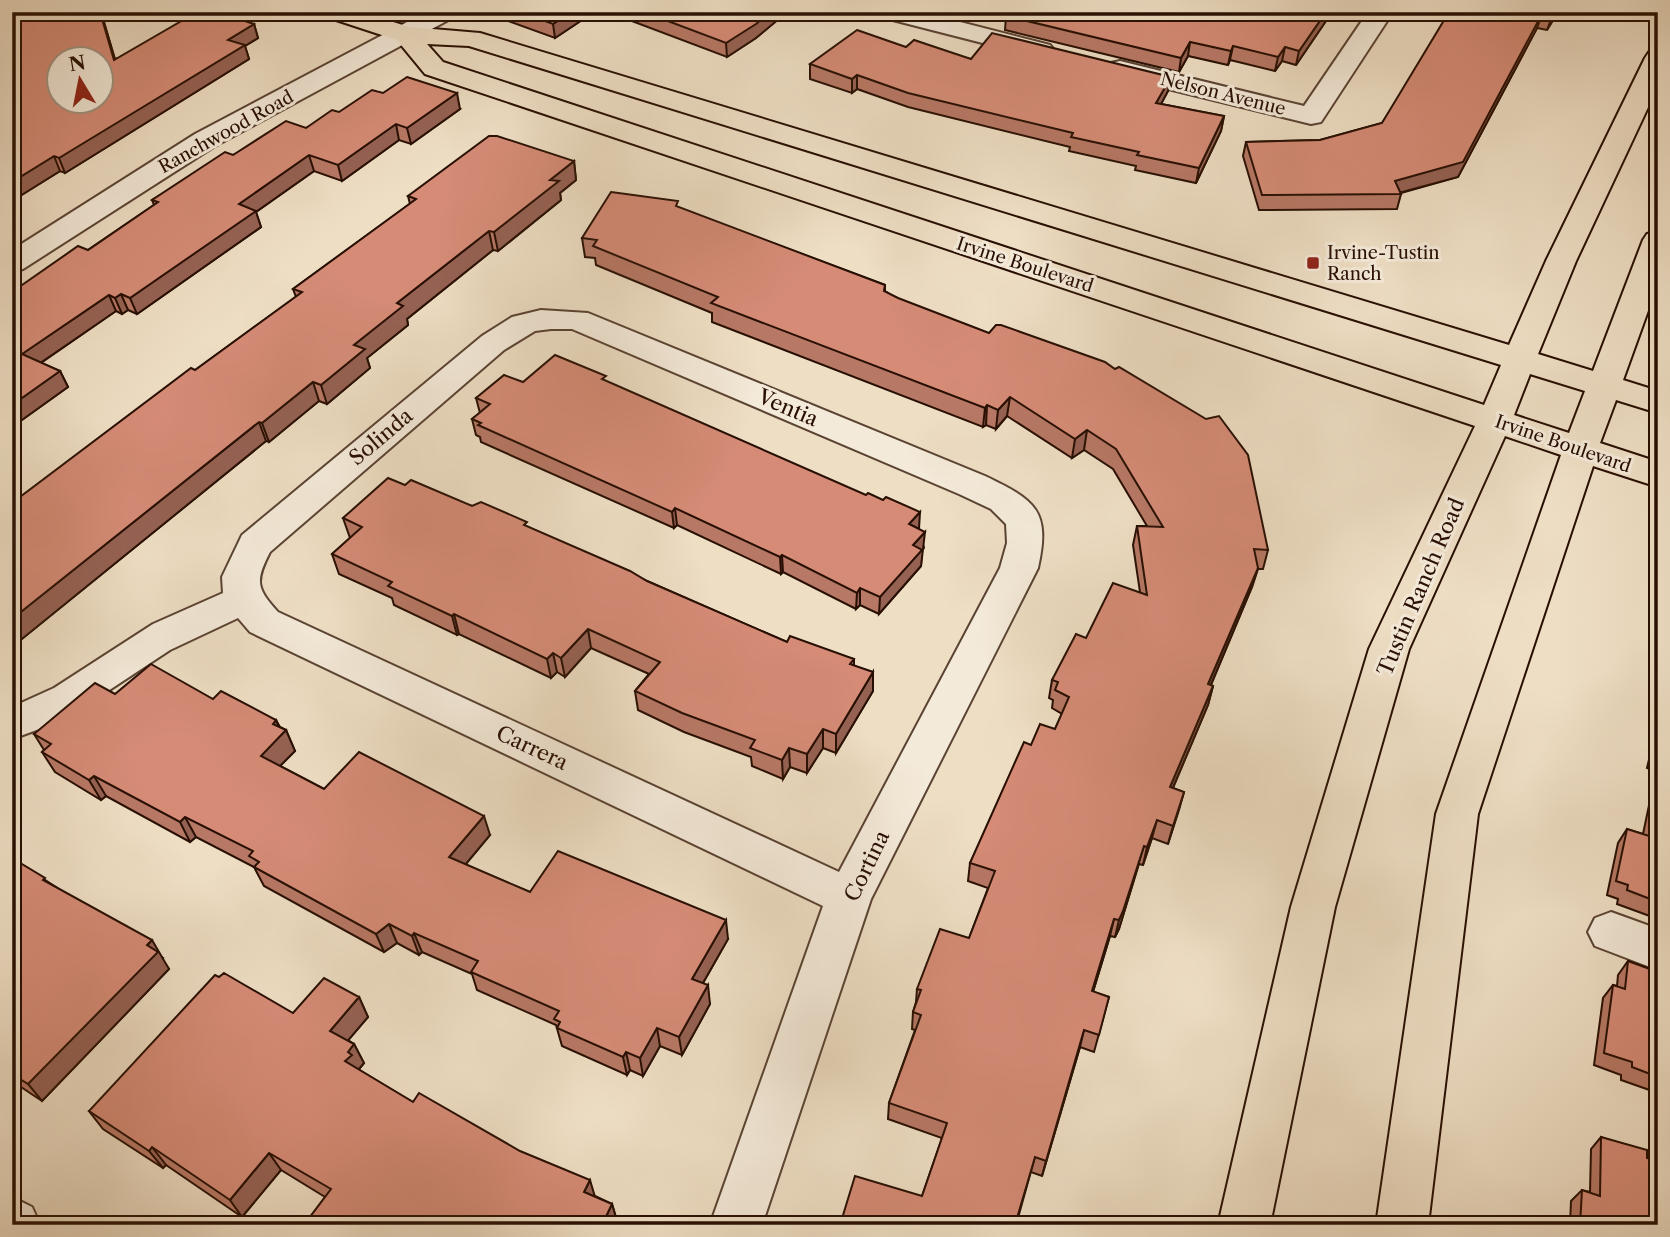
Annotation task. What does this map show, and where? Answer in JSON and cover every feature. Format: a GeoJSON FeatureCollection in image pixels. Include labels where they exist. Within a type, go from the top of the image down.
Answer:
{"type":"FeatureCollection","features":[{"type":"Feature","properties":{"kind":"main road"},"geometry":{"type":"LineString","coordinates":[[336,12],[406,35],[471,38],[1658,402]]}},
{"type":"Feature","properties":{"kind":"main road","name":"Irvine Boulevard"},"geometry":{"type":"LineString","coordinates":[[406,35],[434,68],[1658,475]]}},
{"type":"Feature","properties":{"kind":"main road","name":"Tustin Ranch Road"},"geometry":{"type":"LineString","coordinates":[[1244,1225],[1313,907],[1390,649],[1494,420],[1561,261],[1658,58]]}},
{"type":"Feature","properties":{"kind":"main road"},"geometry":{"type":"LineString","coordinates":[[1402,1225],[1457,814],[1603,385],[1658,240]]}},
{"type":"Feature","properties":{"kind":"street","name":"Ranchwood Road"},"geometry":{"type":"LineString","coordinates":[[12,263],[205,140],[445,12]]}},
{"type":"Feature","properties":{"kind":"street"},"geometry":{"type":"LineString","coordinates":[[890,12],[1066,56]]}},
{"type":"Feature","properties":{"kind":"street","name":"Nelson Avenue"},"geometry":{"type":"LineString","coordinates":[[1094,62],[1311,116],[1381,12]]}},
{"type":"Feature","properties":{"kind":"street","name":"Ventia"},"geometry":{"type":"LineString","coordinates":[[543,317],[577,320],[959,480],[1004,500],[1024,520]]}},
{"type":"Feature","properties":{"kind":"street","name":"Solinda"},"geometry":{"type":"LineString","coordinates":[[241,588],[255,544],[493,343],[515,328],[543,317]]}},
{"type":"Feature","properties":{"kind":"street","name":"Cortina"},"geometry":{"type":"LineString","coordinates":[[736,1225],[849,897],[1018,568],[1025,543],[1024,520]]}},
{"type":"Feature","properties":{"kind":"street"},"geometry":{"type":"LineString","coordinates":[[12,723],[40,713],[241,588]]}},
{"type":"Feature","properties":{"kind":"street","name":"Carrera"},"geometry":{"type":"LineString","coordinates":[[241,588],[264,622],[849,897]]}},
{"type":"Feature","properties":{"kind":"street"},"geometry":{"type":"LineString","coordinates":[[1611,932],[1658,950]]}},
{"type":"Feature","properties":{"kind":"building"},"geometry":{"type":"Polygon","coordinates":[[[35,12],[100,12],[110,46],[46,46],[46,116],[116,116],[116,59],[197,12],[218,12],[254,24],[228,40],[245,45],[59,158],[54,156],[12,182],[12,24],[35,12]]]}},
{"type":"Feature","properties":{"kind":"building"},"geometry":{"type":"Polygon","coordinates":[[[520,12],[571,12],[553,24],[520,12]]]}},
{"type":"Feature","properties":{"kind":"building"},"geometry":{"type":"Polygon","coordinates":[[[644,12],[770,12],[726,43],[644,12]]]}},
{"type":"Feature","properties":{"kind":"building"},"geometry":{"type":"Polygon","coordinates":[[[1009,12],[1326,12],[1299,51],[1285,47],[1278,57],[1233,46],[1231,51],[1190,42],[1181,58],[1006,16],[1009,12]]]}},
{"type":"Feature","properties":{"kind":"building"},"geometry":{"type":"Polygon","coordinates":[[[1454,12],[1555,12],[1552,17],[1542,14],[1463,162],[1395,181],[1401,194],[1262,195],[1246,142],[1320,140],[1382,123],[1446,17],[1450,18],[1454,12]]]}},
{"type":"Feature","properties":{"kind":"building"},"geometry":{"type":"Polygon","coordinates":[[[857,30],[906,47],[914,40],[971,59],[992,33],[1171,77],[1156,103],[1224,116],[1199,168],[1137,155],[1139,152],[1071,137],[1073,133],[908,93],[857,75],[852,79],[810,64],[857,30]]]}},
{"type":"Feature","properties":{"kind":"building"},"geometry":{"type":"Polygon","coordinates":[[[407,77],[457,93],[407,128],[396,124],[338,165],[309,155],[239,204],[256,211],[130,298],[121,294],[115,298],[109,295],[22,354],[60,371],[12,405],[12,292],[78,246],[88,250],[158,202],[152,200],[225,152],[233,155],[286,121],[306,128],[332,110],[339,112],[372,90],[383,93],[407,77]]]}},
{"type":"Feature","properties":{"kind":"building"},"geometry":{"type":"Polygon","coordinates":[[[489,136],[497,136],[574,161],[550,180],[559,181],[494,232],[489,231],[397,303],[403,306],[354,345],[365,349],[321,385],[313,382],[262,423],[259,422],[12,619],[12,503],[191,368],[195,370],[302,292],[293,289],[416,199],[408,196],[489,136]]]}},
{"type":"Feature","properties":{"kind":"building"},"geometry":{"type":"Polygon","coordinates":[[[611,192],[678,201],[676,206],[885,285],[884,291],[898,298],[989,333],[996,325],[1001,325],[1105,362],[1115,369],[1119,367],[1206,419],[1219,416],[1248,455],[1268,550],[1254,549],[1258,568],[1208,684],[1213,686],[1170,787],[1184,792],[1173,826],[1157,820],[1147,847],[1144,846],[1123,911],[1119,920],[1114,919],[1092,991],[1109,997],[1099,1035],[1084,1030],[1046,1161],[1035,1157],[1015,1225],[840,1225],[855,1176],[922,1196],[947,1123],[889,1103],[921,1015],[913,1012],[921,990],[917,989],[940,929],[969,938],[995,871],[970,863],[1024,742],[1031,745],[1040,724],[1055,729],[1069,697],[1055,690],[1058,682],[1052,680],[1076,634],[1086,638],[1113,583],[1147,595],[1137,526],[1163,527],[1116,449],[1087,430],[1075,439],[1010,397],[998,410],[987,405],[985,408],[711,303],[718,297],[593,246],[597,240],[582,238],[611,192]]]}},
{"type":"Feature","properties":{"kind":"building"},"geometry":{"type":"Polygon","coordinates":[[[555,355],[606,376],[602,379],[866,495],[868,493],[883,500],[886,497],[920,512],[909,524],[925,532],[913,545],[922,550],[880,597],[860,588],[857,593],[782,555],[780,557],[675,508],[672,512],[478,425],[481,423],[472,419],[490,404],[476,398],[504,375],[523,382],[555,355]]]}},
{"type":"Feature","properties":{"kind":"building"},"geometry":{"type":"Polygon","coordinates":[[[388,478],[405,485],[411,480],[472,506],[481,502],[527,522],[524,525],[787,642],[790,636],[854,659],[850,664],[873,672],[836,734],[823,729],[807,754],[789,748],[782,760],[750,748],[755,740],[682,713],[635,691],[660,662],[588,629],[561,658],[553,653],[547,659],[388,586],[392,582],[332,554],[362,527],[343,518],[388,478]]]}},
{"type":"Feature","properties":{"kind":"building"},"geometry":{"type":"Polygon","coordinates":[[[151,664],[213,699],[221,691],[276,720],[273,724],[286,730],[261,756],[324,789],[359,752],[484,816],[449,857],[530,892],[558,851],[726,920],[692,979],[708,985],[679,1037],[657,1028],[640,1058],[626,1052],[623,1057],[557,1028],[560,1022],[554,1019],[559,1011],[471,972],[478,961],[414,933],[412,936],[389,924],[376,934],[254,867],[259,862],[249,856],[253,851],[185,817],[180,822],[94,776],[89,780],[42,752],[51,744],[34,734],[95,683],[115,694],[151,664]]]}},
{"type":"Feature","properties":{"kind":"building"},"geometry":{"type":"Polygon","coordinates":[[[1658,795],[1658,902],[1627,890],[1628,885],[1616,881],[1627,829],[1649,836],[1658,795]]]}},
{"type":"Feature","properties":{"kind":"building"},"geometry":{"type":"Polygon","coordinates":[[[12,858],[45,878],[43,880],[152,940],[147,945],[158,952],[28,1084],[12,1074],[12,858]]]}},
{"type":"Feature","properties":{"kind":"building"},"geometry":{"type":"Polygon","coordinates":[[[1628,961],[1658,972],[1658,1077],[1632,1067],[1632,1062],[1604,1053],[1613,985],[1625,989],[1628,961]]]}},
{"type":"Feature","properties":{"kind":"building"},"geometry":{"type":"Polygon","coordinates":[[[224,973],[293,1013],[324,978],[359,997],[330,1031],[354,1044],[348,1052],[352,1055],[345,1061],[413,1102],[419,1093],[520,1151],[590,1180],[584,1192],[612,1204],[602,1225],[304,1225],[331,1189],[269,1153],[230,1200],[152,1147],[149,1151],[89,1111],[215,975],[219,977],[224,973]]]}},
{"type":"Feature","properties":{"kind":"building"},"geometry":{"type":"Polygon","coordinates":[[[1601,1137],[1647,1150],[1647,1158],[1658,1161],[1658,1225],[1580,1225],[1582,1190],[1600,1196],[1601,1137]]]}},
{"type":"Feature","properties":{"kind":"place","name":"Irvine-Tustin Ranch"},"geometry":{"type":"Point","coordinates":[1313,263]}}]}
